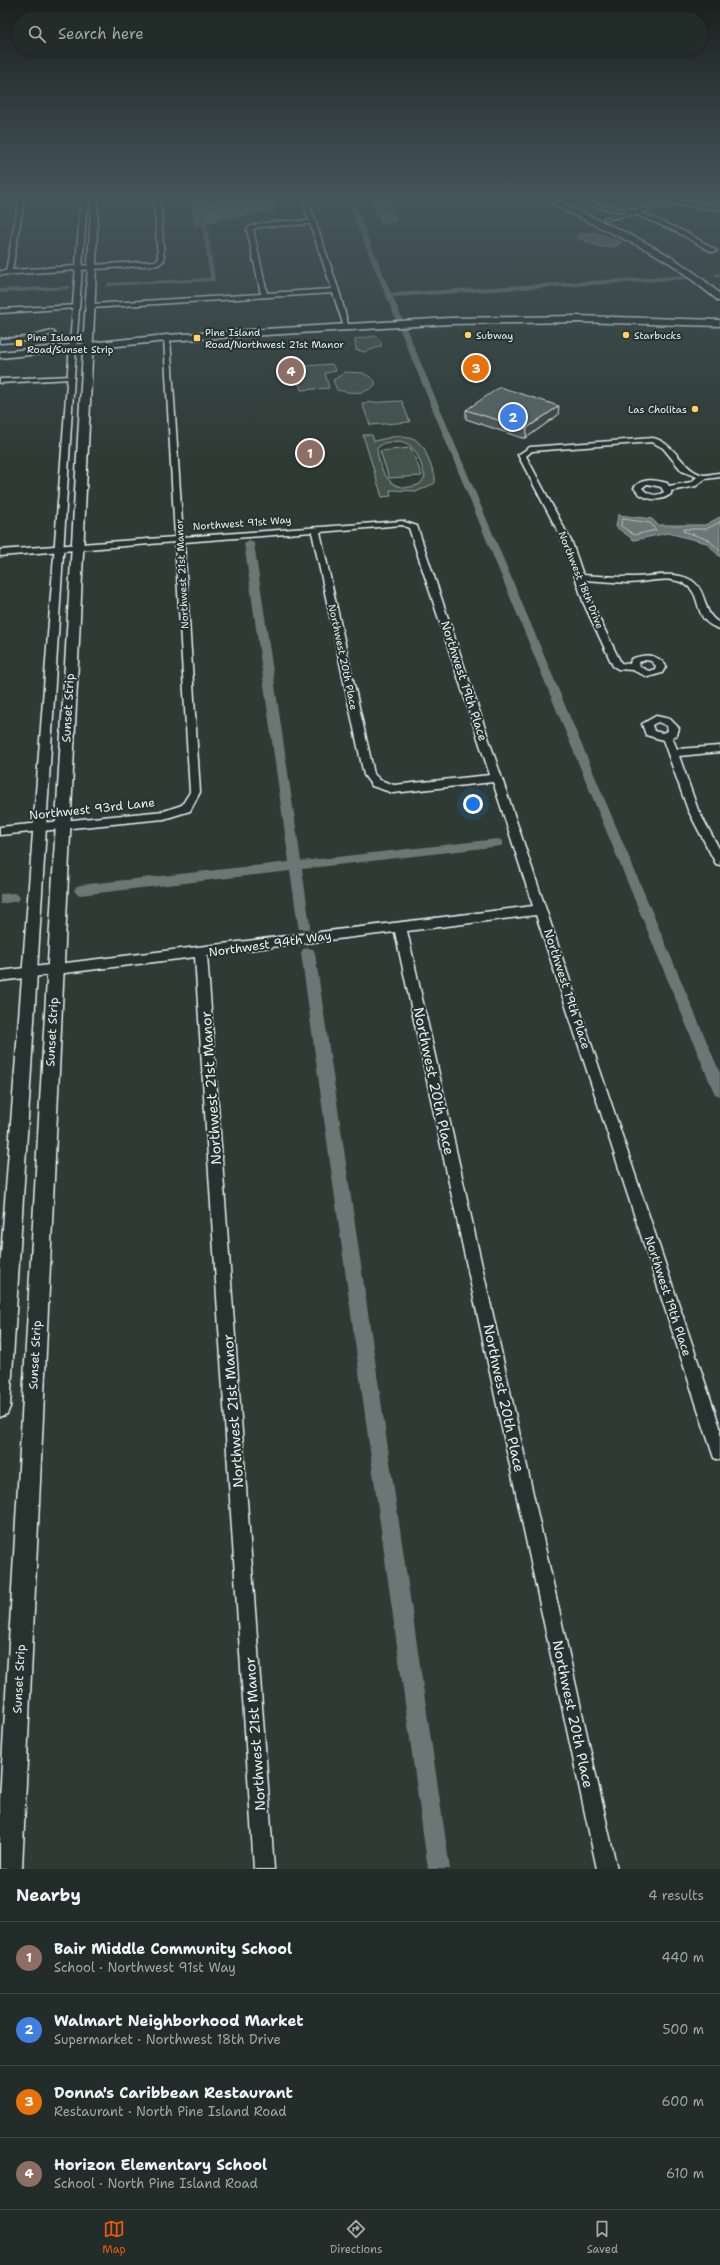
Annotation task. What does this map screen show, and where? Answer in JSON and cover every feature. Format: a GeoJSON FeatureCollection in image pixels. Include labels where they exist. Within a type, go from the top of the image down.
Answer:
{"type":"FeatureCollection","features":[{"type":"Feature","properties":{"kind":"highway"},"geometry":{"type":"LineString","coordinates":[[709,281],[720,299]]}},
{"type":"Feature","properties":{"kind":"main road"},"geometry":{"type":"LineString","coordinates":[[0,355],[88,341],[416,320],[563,313],[720,316]]}},
{"type":"Feature","properties":{"kind":"main road"},"geometry":{"type":"LineString","coordinates":[[416,320],[584,319],[720,323]]}},
{"type":"Feature","properties":{"kind":"main road"},"geometry":{"type":"LineString","coordinates":[[88,341],[167,338],[346,324]]}},
{"type":"Feature","properties":{"kind":"main road"},"geometry":{"type":"LineString","coordinates":[[0,347],[73,343]]}},
{"type":"Feature","properties":{"kind":"street","name":"Sunset Strip"},"geometry":{"type":"LineString","coordinates":[[0,1407],[70,377],[79,281]]}},
{"type":"Feature","properties":{"kind":"street","name":"Sunset Strip"},"geometry":{"type":"LineString","coordinates":[[10,1869],[76,547],[91,306],[91,281]]}},
{"type":"Feature","properties":{"kind":"street"},"geometry":{"type":"LineString","coordinates":[[261,281],[264,295]]}},
{"type":"Feature","properties":{"kind":"street"},"geometry":{"type":"LineString","coordinates":[[333,281],[346,324]]}},
{"type":"Feature","properties":{"kind":"street"},"geometry":{"type":"LineString","coordinates":[[91,306],[336,291]]}},
{"type":"Feature","properties":{"kind":"street"},"geometry":{"type":"LineString","coordinates":[[0,311],[77,306]]}},
{"type":"Feature","properties":{"kind":"street"},"geometry":{"type":"LineString","coordinates":[[0,341],[28,339],[52,333]]}},
{"type":"Feature","properties":{"kind":"street","name":"Northwest 21st Manor"},"geometry":{"type":"LineString","coordinates":[[167,338],[195,792],[186,808]]}},
{"type":"Feature","properties":{"kind":"street"},"geometry":{"type":"LineString","coordinates":[[0,382],[70,377]]}},
{"type":"Feature","properties":{"kind":"street","name":"Northwest 18th Drive"},"geometry":{"type":"LineString","coordinates":[[634,666],[618,666],[588,604],[568,543],[522,457],[523,452],[530,449],[653,440],[666,446],[685,469],[703,477]]}},
{"type":"Feature","properties":{"kind":"street"},"geometry":{"type":"LineString","coordinates":[[668,489],[693,484],[703,477],[720,475]]}},
{"type":"Feature","properties":{"kind":"street","name":"Northwest 91st Way"},"geometry":{"type":"LineString","coordinates":[[0,553],[402,523],[413,526]]}},
{"type":"Feature","properties":{"kind":"street","name":"Northwest 19th Place"},"geometry":{"type":"LineString","coordinates":[[413,526],[720,1452]]}},
{"type":"Feature","properties":{"kind":"street","name":"Northwest 20th Place"},"geometry":{"type":"LineString","coordinates":[[315,529],[369,775],[376,783],[393,789],[496,778]]}},
{"type":"Feature","properties":{"kind":"street"},"geometry":{"type":"LineString","coordinates":[[580,577],[630,580],[676,579],[684,581],[695,589],[702,610],[707,619],[720,626]]}},
{"type":"Feature","properties":{"kind":"street"},"geometry":{"type":"LineString","coordinates":[[667,737],[693,810],[720,860]]}},
{"type":"Feature","properties":{"kind":"street"},"geometry":{"type":"LineString","coordinates":[[673,753],[720,749]]}},
{"type":"Feature","properties":{"kind":"street","name":"Northwest 93rd Lane"},"geometry":{"type":"LineString","coordinates":[[0,831],[164,815],[186,808]]}},
{"type":"Feature","properties":{"kind":"street","name":"Northwest 94th Way"},"geometry":{"type":"LineString","coordinates":[[0,976],[202,953],[541,910]]}},
{"type":"Feature","properties":{"kind":"street","name":"Northwest 20th Place"},"geometry":{"type":"LineString","coordinates":[[400,927],[607,1869]]}},
{"type":"Feature","properties":{"kind":"street","name":"Northwest 21st Manor"},"geometry":{"type":"LineString","coordinates":[[202,953],[264,1869]]}},
{"type":"Feature","properties":{"kind":"shaded area"},"geometry":{"type":"Polygon","coordinates":[[[375,336],[381,341],[381,346],[365,352],[356,350],[355,339],[375,336]]]}},
{"type":"Feature","properties":{"kind":"shaded area"},"geometry":{"type":"Polygon","coordinates":[[[332,364],[336,371],[325,373],[329,388],[301,390],[297,375],[305,374],[294,373],[293,367],[332,364]]]}},
{"type":"Feature","properties":{"kind":"shaded area"},"geometry":{"type":"Polygon","coordinates":[[[346,372],[363,373],[375,381],[375,385],[362,392],[337,390],[333,380],[346,372]]]}},
{"type":"Feature","properties":{"kind":"shaded area"},"geometry":{"type":"Polygon","coordinates":[[[402,401],[410,422],[370,425],[362,403],[402,401]]]}},
{"type":"Feature","properties":{"kind":"shaded area"},"geometry":{"type":"Polygon","coordinates":[[[363,435],[372,435],[374,441],[397,436],[415,439],[424,448],[435,476],[435,483],[418,491],[390,490],[391,496],[382,497],[363,435]],[[399,441],[384,443],[377,448],[378,457],[384,474],[389,480],[402,487],[410,487],[420,484],[425,477],[417,454],[414,449],[399,441]]]}},
{"type":"Feature","properties":{"kind":"shaded area"},"geometry":{"type":"Polygon","coordinates":[[[411,448],[422,476],[389,478],[380,451],[411,448]]]}},
{"type":"Feature","properties":{"kind":"water"},"geometry":{"type":"Polygon","coordinates":[[[618,515],[652,519],[658,525],[705,525],[720,517],[720,557],[707,543],[668,533],[634,540],[616,527],[618,515]]]}},
{"type":"Feature","properties":{"kind":"building"},"geometry":{"type":"Polygon","coordinates":[[[500,387],[559,406],[527,428],[466,410],[500,387]]]}},
{"type":"Feature","properties":{"kind":"waterway"},"geometry":{"type":"LineString","coordinates":[[108,285],[187,281]]}},
{"type":"Feature","properties":{"kind":"waterway"},"geometry":{"type":"LineString","coordinates":[[383,281],[389,295]]}},
{"type":"Feature","properties":{"kind":"waterway"},"geometry":{"type":"LineString","coordinates":[[389,295],[619,281]]}},
{"type":"Feature","properties":{"kind":"waterway"},"geometry":{"type":"LineString","coordinates":[[0,291],[69,287]]}},
{"type":"Feature","properties":{"kind":"waterway"},"geometry":{"type":"LineString","coordinates":[[389,295],[720,1090]]}},
{"type":"Feature","properties":{"kind":"waterway"},"geometry":{"type":"LineString","coordinates":[[249,543],[295,866]]}},
{"type":"Feature","properties":{"kind":"waterway"},"geometry":{"type":"LineString","coordinates":[[295,866],[497,843]]}},
{"type":"Feature","properties":{"kind":"waterway"},"geometry":{"type":"LineString","coordinates":[[80,890],[295,866]]}},
{"type":"Feature","properties":{"kind":"waterway"},"geometry":{"type":"LineString","coordinates":[[295,866],[304,925]]}},
{"type":"Feature","properties":{"kind":"waterway"},"geometry":{"type":"LineString","coordinates":[[0,899],[14,898]]}},
{"type":"Feature","properties":{"kind":"waterway"},"geometry":{"type":"LineString","coordinates":[[308,953],[439,1869]]}},
{"type":"Feature","properties":{"kind":"place","name":"Subway"},"geometry":{"type":"Point","coordinates":[468,335]}},
{"type":"Feature","properties":{"kind":"place","name":"Starbucks"},"geometry":{"type":"Point","coordinates":[626,335]}},
{"type":"Feature","properties":{"kind":"place","name":"Pine Island Road/Northwest 21st Manor"},"geometry":{"type":"Point","coordinates":[197,338]}},
{"type":"Feature","properties":{"kind":"place","name":"Pine Island Road/Sunset Strip"},"geometry":{"type":"Point","coordinates":[19,343]}},
{"type":"Feature","properties":{"kind":"place","name":"Donna's Caribbean Restaurant"},"geometry":{"type":"Point","coordinates":[476,368]}},
{"type":"Feature","properties":{"kind":"place","name":"Horizon Elementary School"},"geometry":{"type":"Point","coordinates":[291,371]}},
{"type":"Feature","properties":{"kind":"place","name":"Las Cholitas"},"geometry":{"type":"Point","coordinates":[695,409]}},
{"type":"Feature","properties":{"kind":"place","name":"Walmart Neighborhood Market"},"geometry":{"type":"Point","coordinates":[513,417]}},
{"type":"Feature","properties":{"kind":"place","name":"Bair Middle Community School"},"geometry":{"type":"Point","coordinates":[310,453]}}]}
